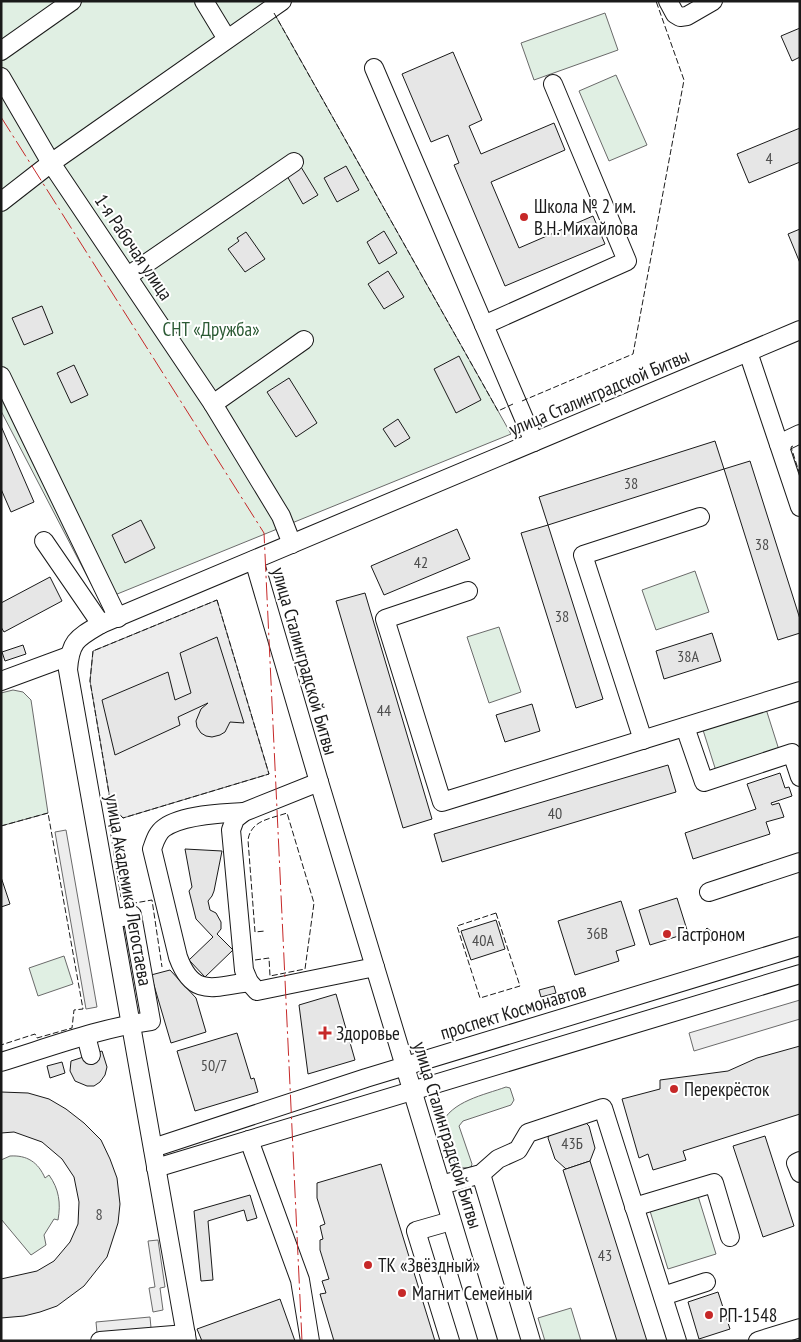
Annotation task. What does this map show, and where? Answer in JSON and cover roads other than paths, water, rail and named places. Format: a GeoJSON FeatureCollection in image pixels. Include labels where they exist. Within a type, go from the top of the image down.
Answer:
{"type":"FeatureCollection","features":[{"type":"Feature","properties":{"kind":"street"},"geometry":{"type":"LineString","coordinates":[[1,51],[72,1]]}},
{"type":"Feature","properties":{"kind":"street"},"geometry":{"type":"LineString","coordinates":[[204,1],[227,39]]}},
{"type":"Feature","properties":{"kind":"street"},"geometry":{"type":"LineString","coordinates":[[1,202],[51,163],[282,1]]}},
{"type":"Feature","properties":{"kind":"street"},"geometry":{"type":"LineString","coordinates":[[668,1],[675,14],[680,17],[687,16],[713,1]]}},
{"type":"Feature","properties":{"kind":"street"},"geometry":{"type":"LineString","coordinates":[[374,68],[534,442]]}},
{"type":"Feature","properties":{"kind":"street","name":"1-я Рабочая улица"},"geometry":{"type":"LineString","coordinates":[[1,78],[51,163],[213,404],[281,516],[292,544]]}},
{"type":"Feature","properties":{"kind":"street"},"geometry":{"type":"LineString","coordinates":[[484,325],[627,261],[553,84]]}},
{"type":"Feature","properties":{"kind":"street"},"geometry":{"type":"LineString","coordinates":[[128,276],[294,162]]}},
{"type":"Feature","properties":{"kind":"street","name":"улица Сталинградской Битвы"},"geometry":{"type":"LineString","coordinates":[[488,1341],[254,560],[800,330]]}},
{"type":"Feature","properties":{"kind":"street"},"geometry":{"type":"LineString","coordinates":[[213,404],[304,340]]}},
{"type":"Feature","properties":{"kind":"street"},"geometry":{"type":"LineString","coordinates":[[748,352],[800,507]]}},
{"type":"Feature","properties":{"kind":"street"},"geometry":{"type":"LineString","coordinates":[[1,376],[118,618]]}},
{"type":"Feature","properties":{"kind":"street"},"geometry":{"type":"LineString","coordinates":[[779,444],[800,434]]}},
{"type":"Feature","properties":{"kind":"street"},"geometry":{"type":"LineString","coordinates":[[643,740],[583,555],[700,517]]}},
{"type":"Feature","properties":{"kind":"street"},"geometry":{"type":"LineString","coordinates":[[44,541],[101,624]]}},
{"type":"Feature","properties":{"kind":"street"},"geometry":{"type":"LineString","coordinates":[[1,680],[69,656],[74,642],[101,624],[254,560]]}},
{"type":"Feature","properties":{"kind":"street"},"geometry":{"type":"LineString","coordinates":[[468,591],[385,619],[442,802],[800,691]]}},
{"type":"Feature","properties":{"kind":"street","name":"улица Академика Легостаева"},"geometry":{"type":"LineString","coordinates":[[69,656],[68,670],[187,1337]]}},
{"type":"Feature","properties":{"kind":"street"},"geometry":{"type":"LineString","coordinates":[[685,727],[704,782],[792,753],[800,777]]}},
{"type":"Feature","properties":{"kind":"street"},"geometry":{"type":"LineString","coordinates":[[319,782],[244,812],[235,819],[231,830],[244,970],[249,982],[257,991],[375,967]]}},
{"type":"Feature","properties":{"kind":"street"},"geometry":{"type":"LineString","coordinates":[[244,812],[206,814],[182,820],[164,828],[156,838],[152,849],[178,957],[185,974],[192,982],[204,988],[249,982]]}},
{"type":"Feature","properties":{"kind":"street"},"geometry":{"type":"LineString","coordinates":[[709,892],[800,862]]}},
{"type":"Feature","properties":{"kind":"street","name":"проспект Космонавтов"},"geometry":{"type":"LineString","coordinates":[[153,1148],[405,1066],[800,946]]}},
{"type":"Feature","properties":{"kind":"street"},"geometry":{"type":"LineString","coordinates":[[156,1168],[800,974]]}},
{"type":"Feature","properties":{"kind":"street"},"geometry":{"type":"LineString","coordinates":[[1,1062],[132,1024]]}},
{"type":"Feature","properties":{"kind":"street"},"geometry":{"type":"LineString","coordinates":[[86,1036],[91,1055]]}},
{"type":"Feature","properties":{"kind":"street"},"geometry":{"type":"LineString","coordinates":[[441,1186],[481,1174],[498,1159],[518,1150],[528,1133],[603,1108],[678,1341]]}},
{"type":"Feature","properties":{"kind":"street"},"geometry":{"type":"LineString","coordinates":[[249,1140],[300,1280],[310,1341]]}},
{"type":"Feature","properties":{"kind":"street"},"geometry":{"type":"LineString","coordinates":[[800,1161],[796,1163],[800,1173]]}},
{"type":"Feature","properties":{"kind":"street"},"geometry":{"type":"LineString","coordinates":[[481,1174],[531,1341]]}},
{"type":"Feature","properties":{"kind":"street"},"geometry":{"type":"LineString","coordinates":[[634,1207],[714,1183],[730,1237]]}},
{"type":"Feature","properties":{"kind":"street"},"geometry":{"type":"LineString","coordinates":[[450,1341],[416,1232],[451,1220]]}},
{"type":"Feature","properties":{"kind":"street"},"geometry":{"type":"LineString","coordinates":[[663,1296],[706,1282]]}},
{"type":"Feature","properties":{"kind":"street"},"geometry":{"type":"LineString","coordinates":[[758,1341],[800,1328]]}},
{"type":"Feature","properties":{"kind":"street"},"geometry":{"type":"LineString","coordinates":[[100,1341],[187,1337]]}},
{"type":"Feature","properties":{"kind":"place","name":"Школа № 2 им. В.Н. Михайлова"},"geometry":{"type":"Point","coordinates":[524,217]}},
{"type":"Feature","properties":{"kind":"place","name":"Гастроном"},"geometry":{"type":"Point","coordinates":[667,934]}},
{"type":"Feature","properties":{"kind":"place","name":"Здоровье"},"geometry":{"type":"Point","coordinates":[325,1033]}},
{"type":"Feature","properties":{"kind":"place","name":"Перекрёсток"},"geometry":{"type":"Point","coordinates":[674,1089]}},
{"type":"Feature","properties":{"kind":"place","name":"ТК «Звёздный»"},"geometry":{"type":"Point","coordinates":[368,1265]}},
{"type":"Feature","properties":{"kind":"place","name":"Магнит Семейный"},"geometry":{"type":"Point","coordinates":[402,1293]}},
{"type":"Feature","properties":{"kind":"place","name":"РП-1548"},"geometry":{"type":"Point","coordinates":[709,1315]}},
{"type":"Feature","properties":{"kind":"park label","name":"СНТ «Дружба»"},"geometry":{"type":"Point","coordinates":[211,329]}}]}
